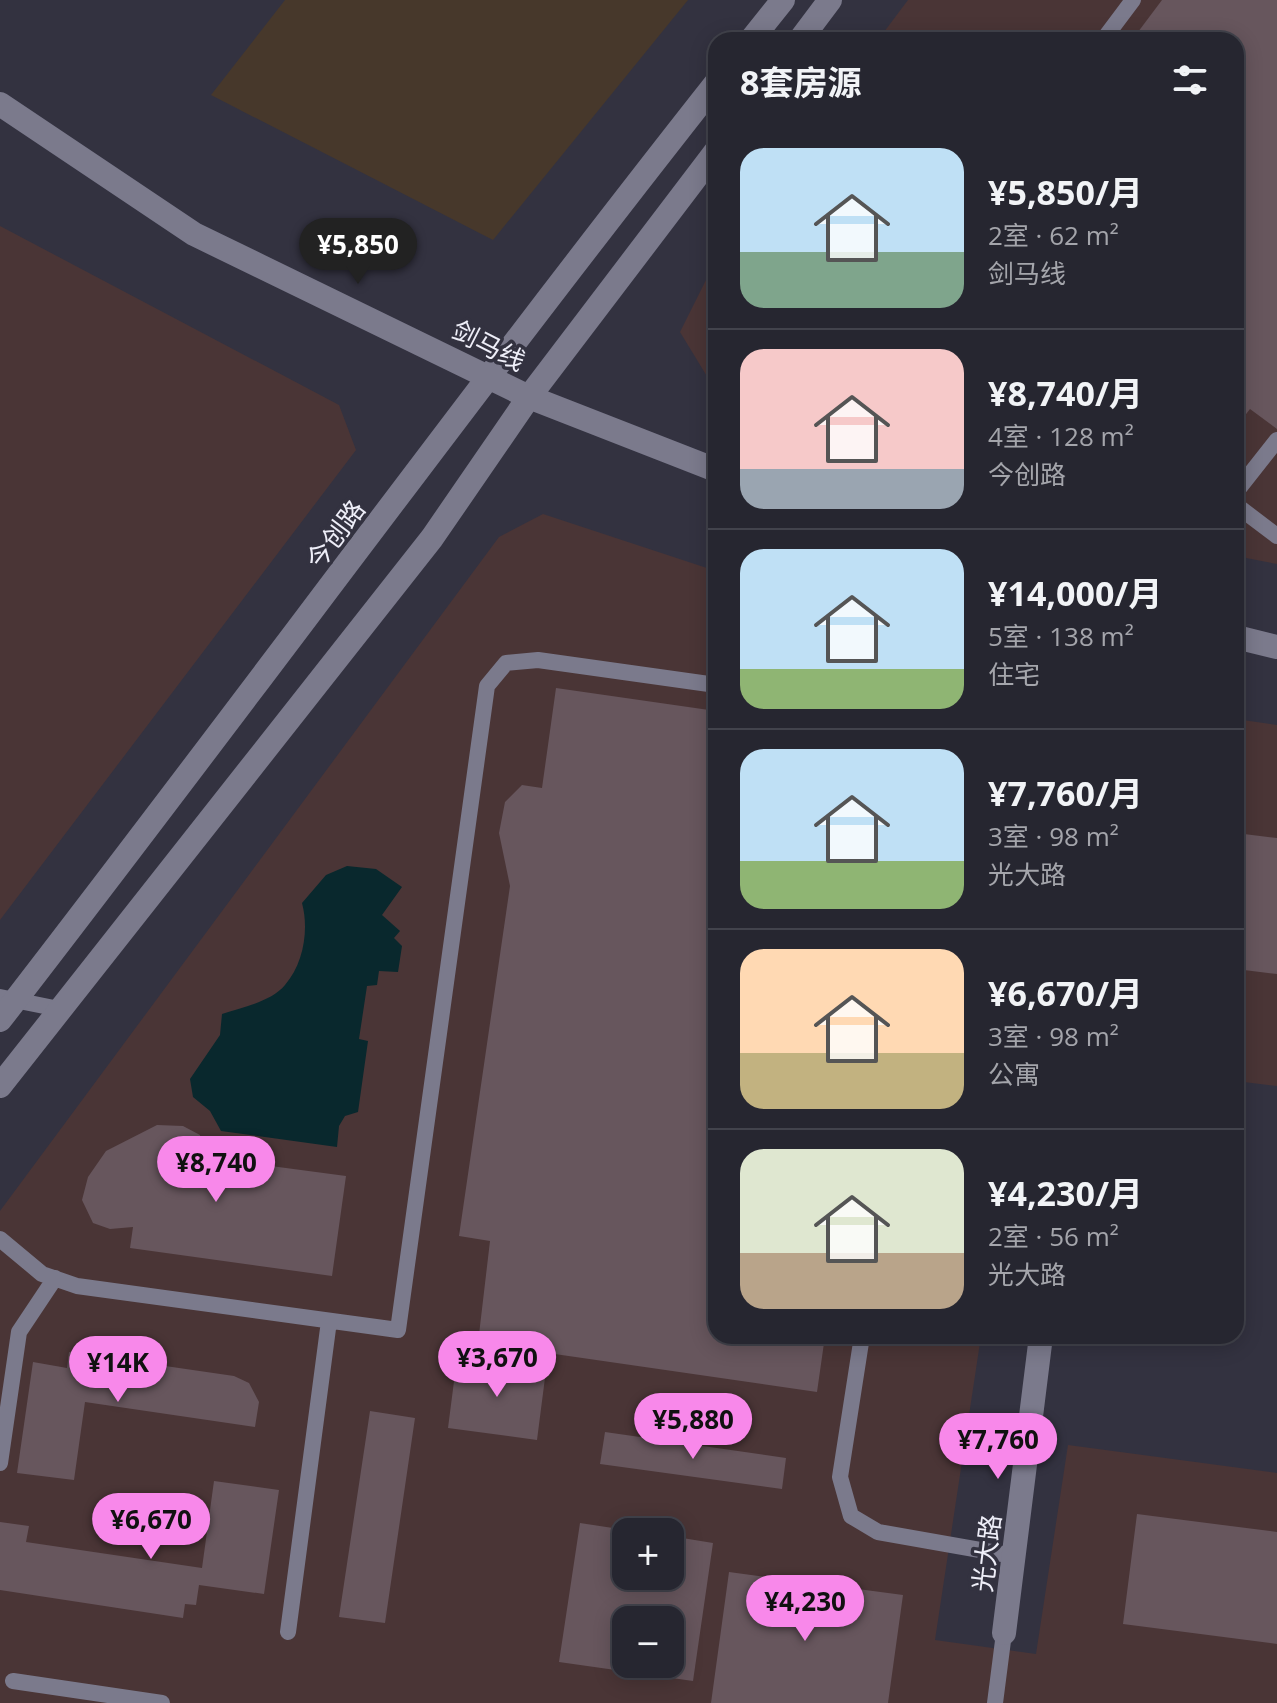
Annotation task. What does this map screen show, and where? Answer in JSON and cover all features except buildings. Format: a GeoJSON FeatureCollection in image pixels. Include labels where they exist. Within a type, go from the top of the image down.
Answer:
{"type":"FeatureCollection","features":[{"type":"Feature","properties":{"kind":"main road"},"geometry":{"type":"LineString","coordinates":[[757,32],[783,0]]}},
{"type":"Feature","properties":{"kind":"main road"},"geometry":{"type":"LineString","coordinates":[[806,32],[830,0]]}},
{"type":"Feature","properties":{"kind":"main road","name":"今创路"},"geometry":{"type":"LineString","coordinates":[[5,1006],[195,768],[488,374],[708,93]]}},
{"type":"Feature","properties":{"kind":"main road","name":"剑马线"},"geometry":{"type":"LineString","coordinates":[[0,104],[194,234],[488,374],[529,397],[708,467]]}},
{"type":"Feature","properties":{"kind":"main road"},"geometry":{"type":"LineString","coordinates":[[0,1086],[432,538],[529,397],[708,162]]}},
{"type":"Feature","properties":{"kind":"main road"},"geometry":{"type":"LineString","coordinates":[[1244,639],[1277,647]]}},
{"type":"Feature","properties":{"kind":"main road","name":"光大路"},"geometry":{"type":"LineString","coordinates":[[1004,1633],[1040,1344]]}},
{"type":"Feature","properties":{"kind":"lane"},"geometry":{"type":"LineString","coordinates":[[1109,32],[1133,0]]}},
{"type":"Feature","properties":{"kind":"lane"},"geometry":{"type":"LineString","coordinates":[[1244,482],[1277,440]]}},
{"type":"Feature","properties":{"kind":"lane"},"geometry":{"type":"LineString","coordinates":[[1244,511],[1277,536]]}},
{"type":"Feature","properties":{"kind":"lane"},"geometry":{"type":"LineString","coordinates":[[0,1239],[42,1274],[77,1286],[398,1330],[487,686],[506,663],[538,660],[708,684]]}},
{"type":"Feature","properties":{"kind":"lane"},"geometry":{"type":"LineString","coordinates":[[5,1006],[59,1009]]}},
{"type":"Feature","properties":{"kind":"lane"},"geometry":{"type":"LineString","coordinates":[[0,1463],[19,1332],[55,1278]]}},
{"type":"Feature","properties":{"kind":"lane"},"geometry":{"type":"LineString","coordinates":[[288,1632],[329,1321]]}},
{"type":"Feature","properties":{"kind":"lane"},"geometry":{"type":"LineString","coordinates":[[861,1344],[840,1477],[851,1516],[878,1532],[1014,1556]]}},
{"type":"Feature","properties":{"kind":"lane"},"geometry":{"type":"LineString","coordinates":[[995,1703],[1004,1633]]}},
{"type":"Feature","properties":{"kind":"lane"},"geometry":{"type":"LineString","coordinates":[[13,1681],[162,1703]]}},
{"type":"Feature","properties":{"kind":"shaded area"},"geometry":{"type":"Polygon","coordinates":[[[285,0],[688,0],[493,240],[211,95],[285,0]]]}},
{"type":"Feature","properties":{"kind":"shaded area"},"geometry":{"type":"Polygon","coordinates":[[[908,0],[1277,0],[1277,564],[1244,558],[1244,32],[884,32],[908,0]]]}},
{"type":"Feature","properties":{"kind":"shaded area"},"geometry":{"type":"Polygon","coordinates":[[[0,226],[339,405],[356,450],[0,920],[0,226]]]}},
{"type":"Feature","properties":{"kind":"shaded area"},"geometry":{"type":"Polygon","coordinates":[[[708,276],[708,378],[680,332],[708,276]]]}},
{"type":"Feature","properties":{"kind":"shaded area"},"geometry":{"type":"Polygon","coordinates":[[[543,514],[708,568],[708,1344],[980,1344],[935,1640],[1036,1654],[1068,1445],[1277,1473],[1277,1703],[0,1703],[0,1211],[499,537],[543,514]]]}},
{"type":"Feature","properties":{"kind":"shaded area"},"geometry":{"type":"Polygon","coordinates":[[[1244,720],[1277,725],[1277,1086],[1244,1082],[1244,720]]]}},
{"type":"Feature","properties":{"kind":"shaded area"},"geometry":{"type":"Polygon","coordinates":[[[347,866],[376,869],[402,887],[382,915],[400,931],[394,938],[402,946],[398,972],[379,971],[377,985],[367,986],[359,1039],[368,1041],[358,1112],[345,1116],[339,1126],[337,1147],[221,1131],[210,1111],[193,1097],[190,1079],[220,1035],[222,1014],[272,996],[285,985],[301,956],[305,924],[302,903],[326,875],[347,866]]]}}]}
